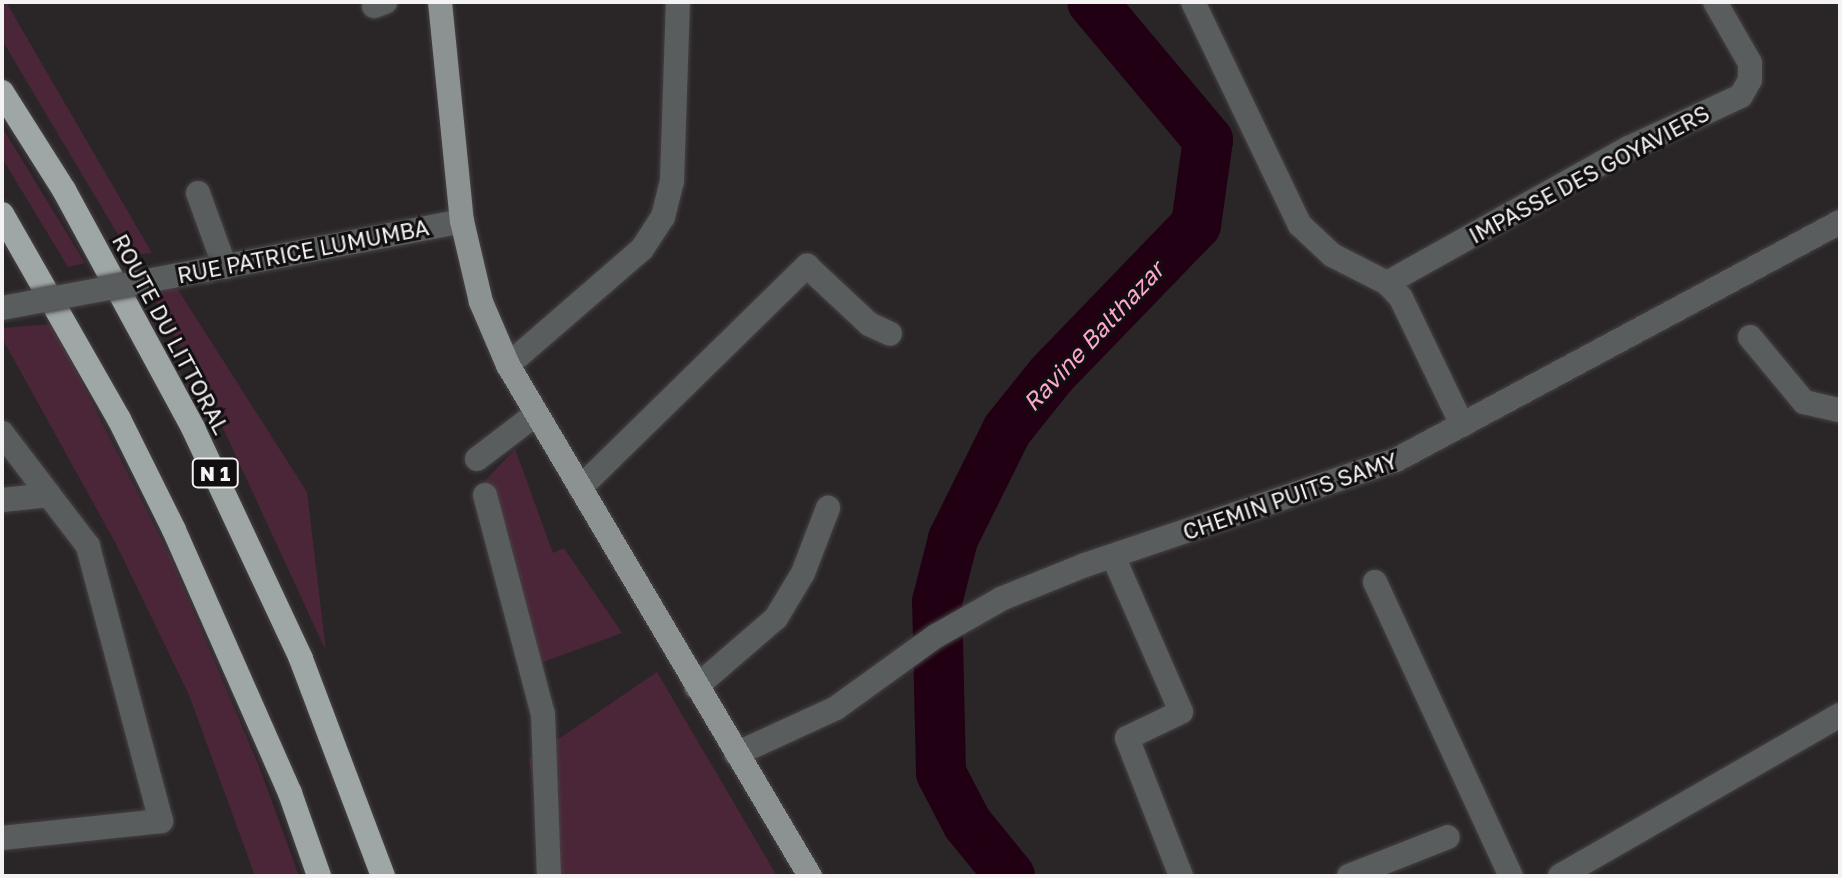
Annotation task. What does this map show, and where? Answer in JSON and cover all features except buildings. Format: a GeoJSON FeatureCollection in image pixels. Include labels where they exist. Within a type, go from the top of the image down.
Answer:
{"type":"FeatureCollection","features":[{"type":"Feature","properties":{"kind":"highway","name":"ROUTE DU LITTORAL"},"geometry":{"type":"LineString","coordinates":[[2,92],[64,190],[193,428],[301,659],[383,876]]}},
{"type":"Feature","properties":{"kind":"highway"},"geometry":{"type":"LineString","coordinates":[[2,214],[119,419],[174,530],[284,779],[319,876]]}},
{"type":"Feature","properties":{"kind":"main road"},"geometry":{"type":"LineString","coordinates":[[440,2],[462,221],[481,302],[508,365],[536,414],[810,876]]}},
{"type":"Feature","properties":{"kind":"street"},"geometry":{"type":"LineString","coordinates":[[508,365],[642,249],[663,217],[672,181],[678,2]]}},
{"type":"Feature","properties":{"kind":"street"},"geometry":{"type":"LineString","coordinates":[[1193,2],[1300,225],[1332,255],[1387,283],[1401,298],[1462,425]]}},
{"type":"Feature","properties":{"kind":"street","name":"IMPASSE DES GOYAVIERS"},"geometry":{"type":"LineString","coordinates":[[1387,283],[1629,148],[1741,96],[1750,80],[1750,63],[1715,2]]}},
{"type":"Feature","properties":{"kind":"street"},"geometry":{"type":"LineString","coordinates":[[198,193],[215,268]]}},
{"type":"Feature","properties":{"kind":"street","name":"RUE PATRICE LUMUMBA"},"geometry":{"type":"LineString","coordinates":[[2,308],[462,221]]}},
{"type":"Feature","properties":{"kind":"street","name":"CHEMIN PUITS SAMY"},"geometry":{"type":"LineString","coordinates":[[736,754],[836,708],[970,615],[1113,556],[1396,460],[1840,222]]}},
{"type":"Feature","properties":{"kind":"street"},"geometry":{"type":"LineString","coordinates":[[580,488],[807,266],[869,324],[890,334]]}},
{"type":"Feature","properties":{"kind":"street"},"geometry":{"type":"LineString","coordinates":[[1750,337],[1804,402],[1840,410]]}},
{"type":"Feature","properties":{"kind":"street"},"geometry":{"type":"LineString","coordinates":[[477,459],[536,414]]}},
{"type":"Feature","properties":{"kind":"street"},"geometry":{"type":"LineString","coordinates":[[2,433],[88,546],[161,821],[2,838]]}},
{"type":"Feature","properties":{"kind":"street"},"geometry":{"type":"LineString","coordinates":[[2,500],[49,495]]}},
{"type":"Feature","properties":{"kind":"street"},"geometry":{"type":"LineString","coordinates":[[485,495],[543,714],[549,876]]}},
{"type":"Feature","properties":{"kind":"street"},"geometry":{"type":"LineString","coordinates":[[696,687],[776,618],[803,573],[828,508]]}},
{"type":"Feature","properties":{"kind":"street"},"geometry":{"type":"LineString","coordinates":[[1113,556],[1181,712],[1127,738],[1181,876]]}},
{"type":"Feature","properties":{"kind":"street"},"geometry":{"type":"LineString","coordinates":[[1375,582],[1511,876]]}},
{"type":"Feature","properties":{"kind":"street"},"geometry":{"type":"LineString","coordinates":[[1560,876],[1840,715]]}},
{"type":"Feature","properties":{"kind":"street"},"geometry":{"type":"LineString","coordinates":[[1349,876],[1448,837]]}},
{"type":"Feature","properties":{"kind":"shaded area"},"geometry":{"type":"Polygon","coordinates":[[[2,2],[6,2],[152,253],[130,255],[2,40],[2,2]]]}},
{"type":"Feature","properties":{"kind":"shaded area"},"geometry":{"type":"Polygon","coordinates":[[[2,127],[85,263],[68,267],[2,158],[2,127]]]}},
{"type":"Feature","properties":{"kind":"shaded area"},"geometry":{"type":"Polygon","coordinates":[[[177,288],[307,492],[326,651],[216,413],[151,293],[177,288]]]}},
{"type":"Feature","properties":{"kind":"shaded area"},"geometry":{"type":"Polygon","coordinates":[[[52,324],[170,556],[259,766],[299,876],[255,876],[189,695],[117,546],[2,338],[2,328],[52,324]]]}},
{"type":"Feature","properties":{"kind":"shaded area"},"geometry":{"type":"Polygon","coordinates":[[[515,449],[553,553],[564,548],[622,633],[519,671],[478,488],[515,449]]]}},
{"type":"Feature","properties":{"kind":"shaded area"},"geometry":{"type":"Polygon","coordinates":[[[657,672],[777,876],[548,876],[529,759],[657,672]]]}},
{"type":"Feature","properties":{"kind":"waterway","name":"Ravine Balthazar"},"geometry":{"type":"LineString","coordinates":[[1010,876],[967,823],[941,773],[937,602],[953,539],[1007,430],[1051,375],[1196,225],[1208,140],[1092,2]]}}]}
